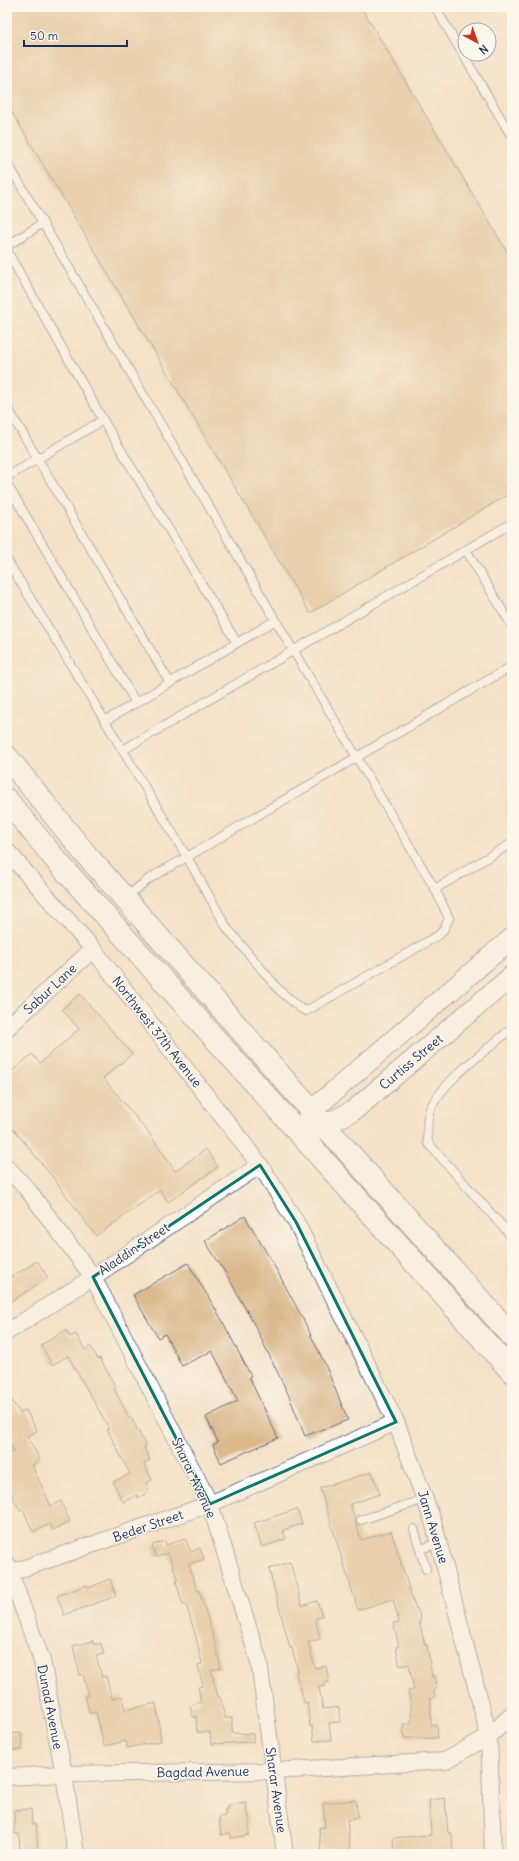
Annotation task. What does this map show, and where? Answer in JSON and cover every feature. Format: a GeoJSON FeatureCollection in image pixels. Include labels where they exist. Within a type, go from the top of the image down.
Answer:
{"type":"FeatureCollection","features":[{"type":"Feature","properties":{"kind":"main road"},"geometry":{"type":"LineString","coordinates":[[7,757],[78,845],[125,899],[318,1119],[512,1336]]}},
{"type":"Feature","properties":{"kind":"main road"},"geometry":{"type":"LineString","coordinates":[[7,800],[66,871],[512,1372]]}},
{"type":"Feature","properties":{"kind":"street","name":"Northwest 37th Avenue"},"geometry":{"type":"LineString","coordinates":[[7,851],[93,949],[260,1165],[296,1222]]}},
{"type":"Feature","properties":{"kind":"street","name":"Curtiss Street"},"geometry":{"type":"LineString","coordinates":[[301,1136],[512,938]]}},
{"type":"Feature","properties":{"kind":"street","name":"Sabur Lane"},"geometry":{"type":"LineString","coordinates":[[7,1028],[93,949]]}},
{"type":"Feature","properties":{"kind":"street","name":"Curtiss Street"},"geometry":{"type":"LineString","coordinates":[[318,1119],[353,1111],[512,976]]}},
{"type":"Feature","properties":{"kind":"street","name":"Aladdin Street"},"geometry":{"type":"LineString","coordinates":[[7,1332],[260,1165]]}},
{"type":"Feature","properties":{"kind":"street","name":"Sharar Avenue"},"geometry":{"type":"LineString","coordinates":[[7,1167],[28,1190],[92,1277],[210,1504],[259,1662],[285,1854]]}},
{"type":"Feature","properties":{"kind":"street","name":"Jann Avenue"},"geometry":{"type":"LineString","coordinates":[[296,1222],[396,1422],[424,1499],[438,1543],[489,1736],[493,1854]]}},
{"type":"Feature","properties":{"kind":"street","name":"Beder Street"},"geometry":{"type":"LineString","coordinates":[[8,1570],[210,1504],[396,1422]]}},
{"type":"Feature","properties":{"kind":"street","name":"Dunad Avenue"},"geometry":{"type":"LineString","coordinates":[[8,1570],[42,1661],[64,1774],[76,1854]]}},
{"type":"Feature","properties":{"kind":"street","name":"Bagdad Avenue"},"geometry":{"type":"LineString","coordinates":[[7,1778],[64,1774],[273,1771],[445,1761],[489,1736],[512,1715]]}},
{"type":"Feature","properties":{"kind":"lane"},"geometry":{"type":"LineString","coordinates":[[435,7],[512,137]]}},
{"type":"Feature","properties":{"kind":"lane"},"geometry":{"type":"LineString","coordinates":[[7,162],[435,889],[449,918],[444,929],[439,935],[306,1011],[300,1008],[279,990],[227,928],[187,857],[7,560]]}},
{"type":"Feature","properties":{"kind":"lane"},"geometry":{"type":"LineString","coordinates":[[7,246],[43,223]]}},
{"type":"Feature","properties":{"kind":"lane"},"geometry":{"type":"LineString","coordinates":[[7,250],[103,420],[237,644]]}},
{"type":"Feature","properties":{"kind":"lane"},"geometry":{"type":"LineString","coordinates":[[7,407],[170,683]]}},
{"type":"Feature","properties":{"kind":"lane"},"geometry":{"type":"LineString","coordinates":[[7,476],[103,420]]}},
{"type":"Feature","properties":{"kind":"lane"},"geometry":{"type":"LineString","coordinates":[[7,484],[136,703]]}},
{"type":"Feature","properties":{"kind":"lane"},"geometry":{"type":"LineString","coordinates":[[123,750],[512,523]]}},
{"type":"Feature","properties":{"kind":"lane"},"geometry":{"type":"LineString","coordinates":[[466,550],[512,626]]}},
{"type":"Feature","properties":{"kind":"lane"},"geometry":{"type":"LineString","coordinates":[[105,721],[276,620]]}},
{"type":"Feature","properties":{"kind":"lane"},"geometry":{"type":"LineString","coordinates":[[125,899],[150,878],[512,666]]}},
{"type":"Feature","properties":{"kind":"lane"},"geometry":{"type":"LineString","coordinates":[[435,889],[512,843]]}},
{"type":"Feature","properties":{"kind":"lane"},"geometry":{"type":"LineString","coordinates":[[512,1028],[449,1082],[430,1108],[427,1128],[428,1143],[512,1237]]}},
{"type":"Feature","properties":{"kind":"lane"},"geometry":{"type":"LineString","coordinates":[[361,1520],[424,1499]]}},
{"type":"Feature","properties":{"kind":"lane"},"geometry":{"type":"LineString","coordinates":[[414,1529],[426,1569]]}},
{"type":"Feature","properties":{"kind":"lane"},"geometry":{"type":"LineString","coordinates":[[420,1549],[438,1543]]}},
{"type":"Feature","properties":{"kind":"highlighted area"},"geometry":{"type":"Polygon","coordinates":[[[260,1165],[296,1222],[396,1422],[210,1504],[93,1277],[260,1165]]]}},
{"type":"Feature","properties":{"kind":"building"},"geometry":{"type":"Polygon","coordinates":[[[7,7],[361,7],[512,260],[512,492],[310,613],[7,104],[7,7]]]}},
{"type":"Feature","properties":{"kind":"building"},"geometry":{"type":"Polygon","coordinates":[[[80,994],[132,1054],[103,1078],[149,1133],[175,1171],[206,1149],[218,1167],[168,1202],[160,1190],[96,1236],[51,1175],[7,1121],[7,1076],[32,1054],[40,1063],[79,1029],[62,1009],[80,994]]]}},
{"type":"Feature","properties":{"kind":"building"},"geometry":{"type":"Polygon","coordinates":[[[245,1216],[303,1319],[324,1362],[348,1420],[305,1436],[289,1396],[256,1328],[228,1277],[205,1241],[245,1216]]]}},
{"type":"Feature","properties":{"kind":"building"},"geometry":{"type":"Polygon","coordinates":[[[37,1261],[48,1278],[7,1304],[7,1280],[37,1261]]]}},
{"type":"Feature","properties":{"kind":"building"},"geometry":{"type":"Polygon","coordinates":[[[188,1263],[222,1320],[251,1376],[249,1377],[278,1438],[221,1463],[213,1445],[218,1442],[206,1417],[238,1401],[212,1351],[182,1366],[165,1334],[158,1338],[133,1295],[188,1263]]]}},
{"type":"Feature","properties":{"kind":"building"},"geometry":{"type":"Polygon","coordinates":[[[66,1330],[70,1337],[76,1334],[85,1350],[90,1346],[98,1359],[100,1358],[116,1388],[114,1389],[129,1418],[131,1417],[146,1446],[144,1447],[150,1460],[144,1464],[152,1480],[146,1483],[149,1490],[147,1493],[138,1498],[137,1495],[123,1502],[113,1482],[130,1474],[107,1429],[109,1428],[68,1356],[52,1365],[41,1345],[66,1330]]]}},
{"type":"Feature","properties":{"kind":"building"},"geometry":{"type":"Polygon","coordinates":[[[7,1393],[20,1413],[26,1410],[37,1431],[27,1436],[40,1460],[32,1465],[51,1506],[61,1501],[70,1522],[53,1530],[50,1524],[33,1532],[23,1509],[20,1511],[7,1484],[7,1455],[14,1451],[7,1438],[7,1393]]]}},
{"type":"Feature","properties":{"kind":"building"},"geometry":{"type":"Polygon","coordinates":[[[372,1472],[380,1494],[350,1504],[361,1540],[391,1531],[413,1601],[421,1620],[419,1621],[425,1645],[427,1645],[432,1677],[434,1676],[437,1689],[434,1689],[435,1698],[431,1698],[431,1725],[437,1725],[438,1738],[404,1738],[403,1724],[411,1724],[411,1706],[408,1691],[414,1690],[409,1664],[400,1666],[396,1647],[399,1646],[393,1623],[399,1622],[393,1599],[358,1610],[320,1488],[372,1472]]]}},
{"type":"Feature","properties":{"kind":"building"},"geometry":{"type":"Polygon","coordinates":[[[297,1509],[302,1524],[283,1530],[286,1539],[262,1547],[254,1523],[297,1509]]]}},
{"type":"Feature","properties":{"kind":"building"},"geometry":{"type":"Polygon","coordinates":[[[185,1539],[191,1552],[200,1548],[204,1559],[189,1564],[197,1591],[199,1590],[221,1668],[211,1670],[225,1718],[232,1718],[232,1733],[253,1734],[253,1742],[211,1744],[210,1732],[197,1732],[196,1716],[193,1717],[190,1706],[201,1702],[198,1687],[203,1686],[198,1665],[202,1664],[196,1637],[186,1604],[183,1605],[176,1581],[178,1580],[168,1553],[156,1557],[152,1545],[165,1541],[166,1545],[185,1539]]]}},
{"type":"Feature","properties":{"kind":"building"},"geometry":{"type":"Polygon","coordinates":[[[290,1562],[302,1606],[317,1601],[322,1616],[315,1619],[320,1639],[308,1642],[315,1668],[326,1666],[329,1682],[325,1682],[325,1686],[319,1687],[323,1709],[339,1707],[340,1722],[329,1723],[331,1740],[314,1741],[312,1726],[310,1726],[307,1702],[304,1703],[296,1672],[298,1671],[292,1648],[290,1648],[269,1569],[290,1562]]]}},
{"type":"Feature","properties":{"kind":"building"},"geometry":{"type":"Polygon","coordinates":[[[110,1579],[116,1596],[64,1615],[57,1596],[87,1585],[88,1588],[110,1579]]]}},
{"type":"Feature","properties":{"kind":"building"},"geometry":{"type":"Polygon","coordinates":[[[93,1641],[94,1645],[101,1643],[104,1654],[96,1656],[102,1677],[106,1676],[112,1699],[122,1696],[125,1710],[156,1703],[161,1741],[127,1748],[126,1741],[104,1746],[96,1712],[90,1714],[85,1697],[88,1696],[83,1674],[80,1675],[73,1646],[93,1641]]]}},
{"type":"Feature","properties":{"kind":"building"},"geometry":{"type":"Polygon","coordinates":[[[21,1733],[22,1750],[7,1751],[7,1734],[21,1733]]]}},
{"type":"Feature","properties":{"kind":"building"},"geometry":{"type":"Polygon","coordinates":[[[445,1798],[448,1833],[452,1833],[453,1854],[394,1854],[393,1838],[431,1835],[429,1800],[445,1798]]]}},
{"type":"Feature","properties":{"kind":"building"},"geometry":{"type":"Polygon","coordinates":[[[356,1800],[358,1818],[347,1820],[350,1851],[321,1853],[319,1828],[325,1827],[323,1803],[356,1800]]]}},
{"type":"Feature","properties":{"kind":"building"},"geometry":{"type":"Polygon","coordinates":[[[246,1803],[247,1815],[249,1814],[249,1835],[231,1838],[231,1833],[221,1835],[219,1817],[226,1816],[225,1809],[229,1809],[228,1805],[246,1803]]]}},
{"type":"Feature","properties":{"kind":"building"},"geometry":{"type":"Polygon","coordinates":[[[31,1809],[32,1824],[36,1824],[38,1854],[20,1854],[19,1834],[15,1834],[14,1810],[31,1809]]]}}]}
